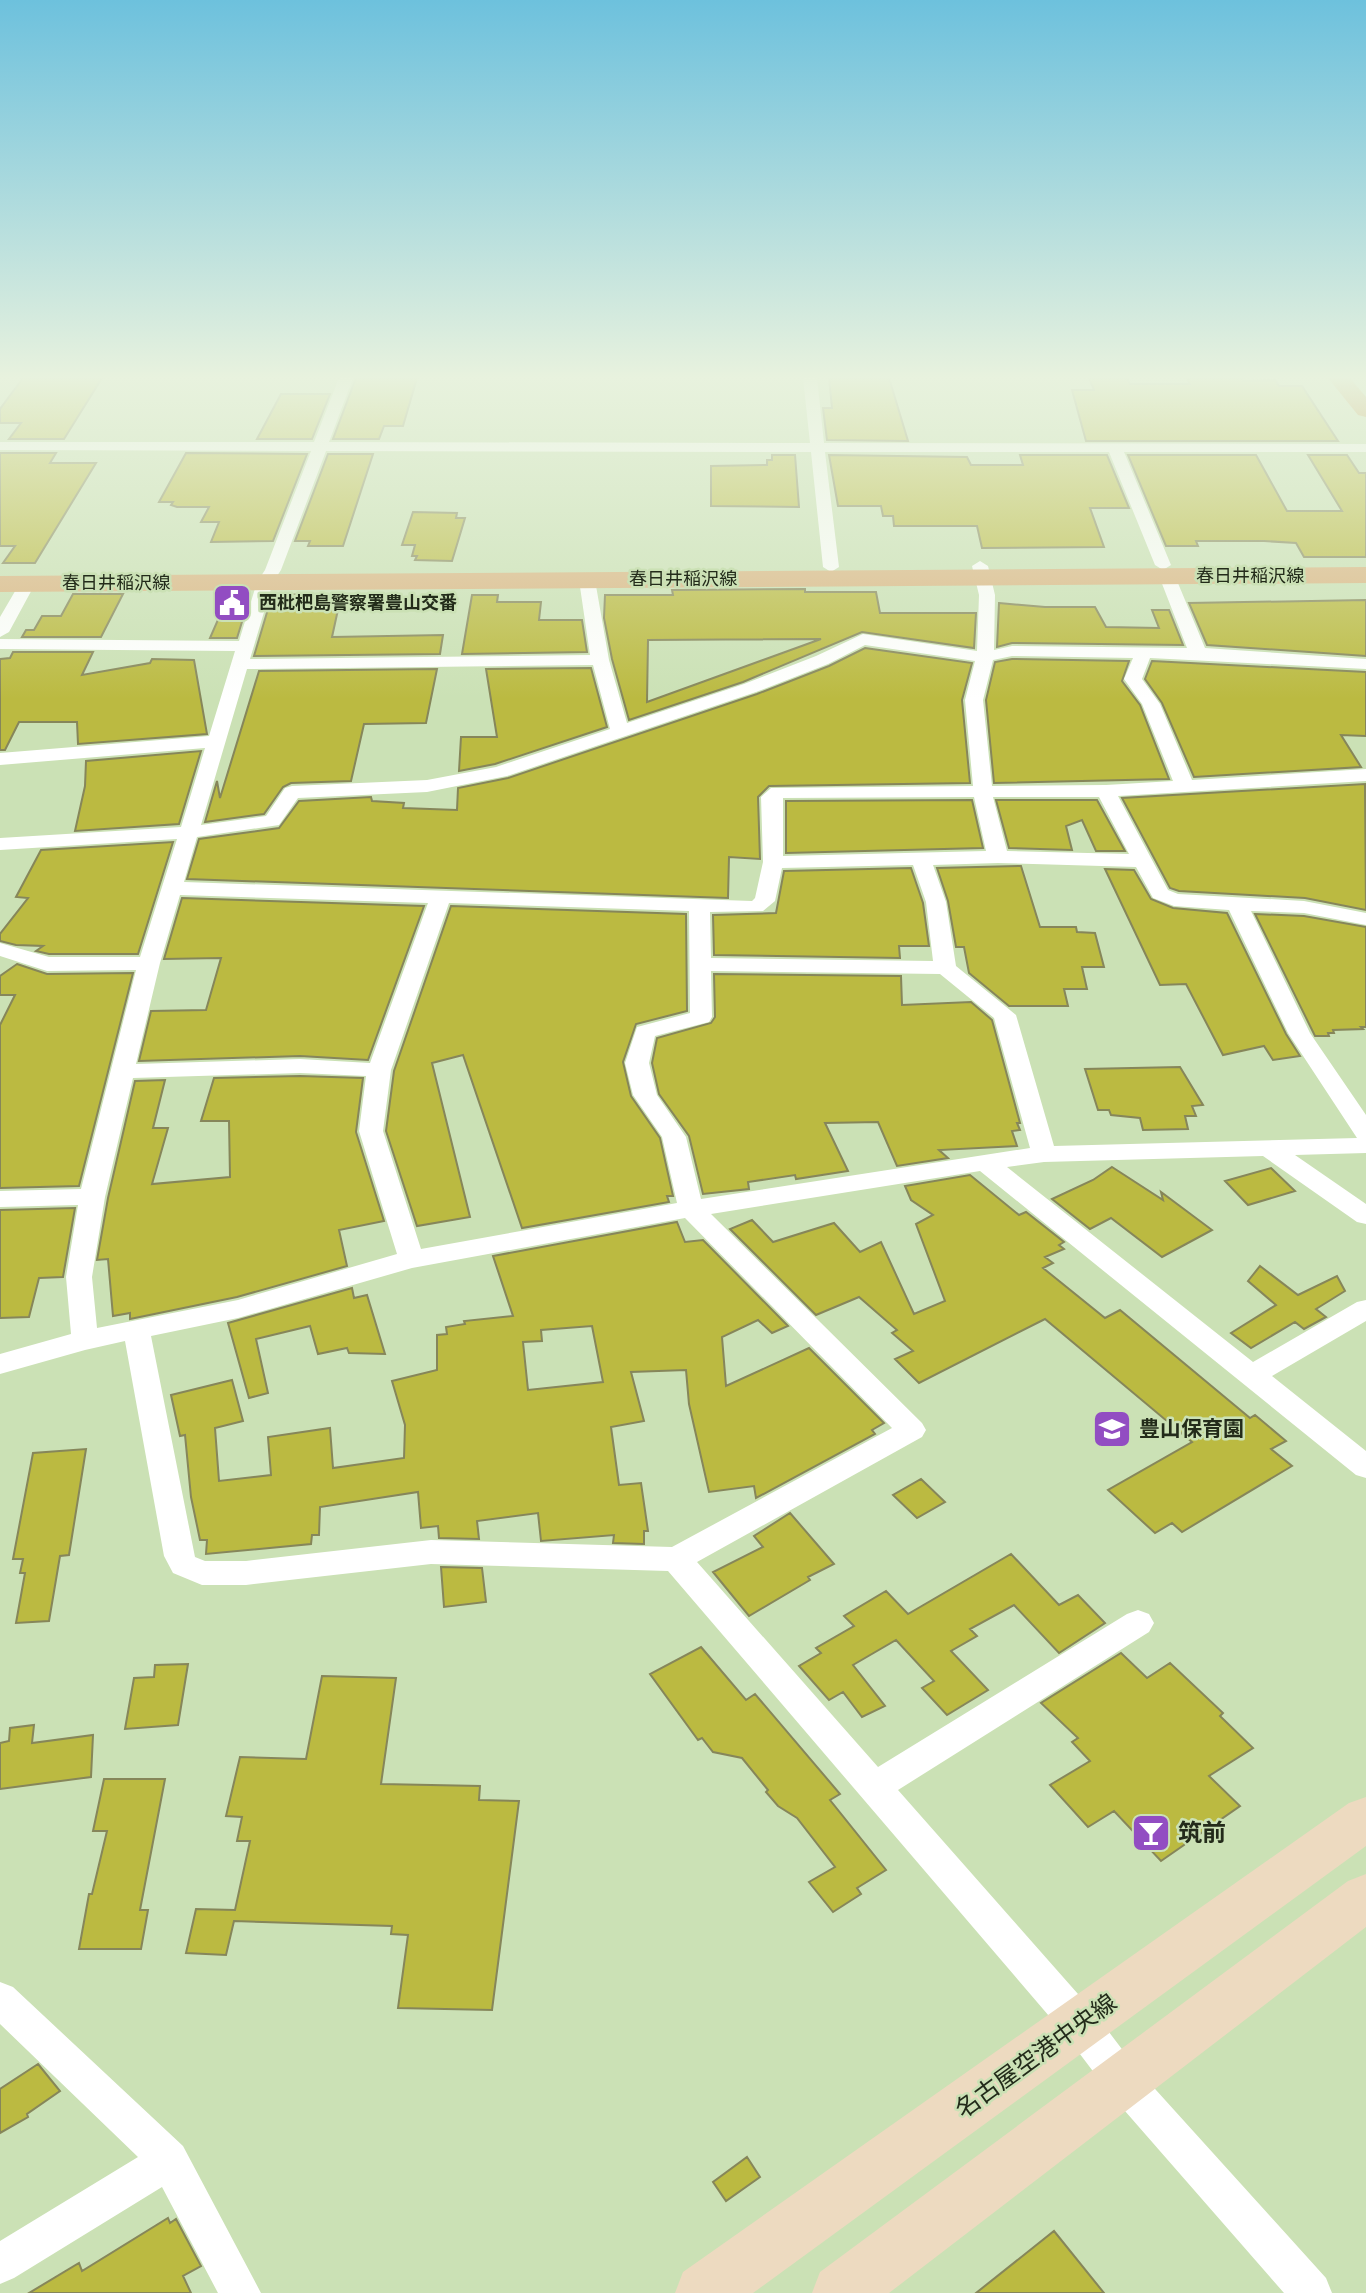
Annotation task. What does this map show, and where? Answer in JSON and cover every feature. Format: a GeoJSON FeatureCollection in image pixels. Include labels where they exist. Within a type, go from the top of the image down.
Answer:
{"type":"FeatureCollection","features":[{"type":"Feature","properties":{"kind":"main road","name":"春日井稲沢線"},"geometry":{"type":"LineString","coordinates":[[0,573],[587,580],[1366,564]]}},
{"type":"Feature","properties":{"kind":"main road","name":"春日井稲沢線"},"geometry":{"type":"LineString","coordinates":[[0,584],[269,576],[831,567],[981,572]]}},
{"type":"Feature","properties":{"kind":"main road","name":"春日井稲沢線"},"geometry":{"type":"LineString","coordinates":[[1165,570],[1366,575]]}},
{"type":"Feature","properties":{"kind":"main road","name":"名古屋空港中央線"},"geometry":{"type":"LineString","coordinates":[[704,2293],[1366,1818]]}},
{"type":"Feature","properties":{"kind":"main road"},"geometry":{"type":"LineString","coordinates":[[841,2293],[1366,1897]]}},
{"type":"Feature","properties":{"kind":"street"},"geometry":{"type":"LineString","coordinates":[[85,1340],[79,1277],[92,1197],[149,963],[269,576],[306,485]]}},
{"type":"Feature","properties":{"kind":"street"},"geometry":{"type":"LineString","coordinates":[[823,485],[831,567]]}},
{"type":"Feature","properties":{"kind":"street"},"geometry":{"type":"LineString","coordinates":[[1130,485],[1198,653]]}},
{"type":"Feature","properties":{"kind":"street"},"geometry":{"type":"LineString","coordinates":[[981,572],[986,595],[985,657],[974,700],[984,794],[998,857]]}},
{"type":"Feature","properties":{"kind":"street"},"geometry":{"type":"LineString","coordinates":[[587,580],[600,660],[620,733]]}},
{"type":"Feature","properties":{"kind":"street"},"geometry":{"type":"LineString","coordinates":[[0,632],[27,584]]}},
{"type":"Feature","properties":{"kind":"street"},"geometry":{"type":"LineString","coordinates":[[0,844],[190,832],[272,821],[292,792],[439,784],[500,772],[620,733],[810,665],[863,639],[985,657],[1012,652],[1144,652],[1366,664]]}},
{"type":"Feature","properties":{"kind":"street"},"geometry":{"type":"LineString","coordinates":[[0,644],[244,655],[600,660]]}},
{"type":"Feature","properties":{"kind":"street"},"geometry":{"type":"LineString","coordinates":[[1144,652],[1133,679],[1151,704],[1184,785]]}},
{"type":"Feature","properties":{"kind":"street"},"geometry":{"type":"LineString","coordinates":[[0,759],[217,741]]}},
{"type":"Feature","properties":{"kind":"street"},"geometry":{"type":"LineString","coordinates":[[172,888],[756,907],[765,901],[773,862],[771,797],[778,792],[984,794],[1107,791],[1366,775]]}},
{"type":"Feature","properties":{"kind":"street"},"geometry":{"type":"LineString","coordinates":[[1107,791],[1160,894],[1166,898],[1304,907],[1366,919]]}},
{"type":"Feature","properties":{"kind":"street"},"geometry":{"type":"LineString","coordinates":[[773,862],[998,857],[1144,861]]}},
{"type":"Feature","properties":{"kind":"street"},"geometry":{"type":"LineString","coordinates":[[921,858],[936,902],[945,968]]}},
{"type":"Feature","properties":{"kind":"street"},"geometry":{"type":"LineString","coordinates":[[411,1259],[371,1131],[379,1070],[440,897]]}},
{"type":"Feature","properties":{"kind":"street"},"geometry":{"type":"LineString","coordinates":[[1237,904],[1293,1023],[1366,1133]]}},
{"type":"Feature","properties":{"kind":"street"},"geometry":{"type":"LineString","coordinates":[[136,1330],[179,1556],[184,1564],[202,1573],[246,1573],[431,1552],[677,1559],[912,1430],[691,1209],[674,1137],[645,1095],[637,1063],[645,1032],[701,1017],[699,906]]}},
{"type":"Feature","properties":{"kind":"street"},"geometry":{"type":"LineString","coordinates":[[0,949],[47,964],[149,963]]}},
{"type":"Feature","properties":{"kind":"street"},"geometry":{"type":"LineString","coordinates":[[699,964],[945,968],[1005,1015],[1044,1154]]}},
{"type":"Feature","properties":{"kind":"street"},"geometry":{"type":"LineString","coordinates":[[123,1071],[300,1066],[379,1070]]}},
{"type":"Feature","properties":{"kind":"street"},"geometry":{"type":"LineString","coordinates":[[0,1364],[85,1340],[238,1308],[411,1259],[691,1209],[1044,1154],[1366,1145]]}},
{"type":"Feature","properties":{"kind":"street"},"geometry":{"type":"LineString","coordinates":[[1267,1147],[1366,1216]]}},
{"type":"Feature","properties":{"kind":"street"},"geometry":{"type":"LineString","coordinates":[[985,1162],[1366,1467]]}},
{"type":"Feature","properties":{"kind":"street"},"geometry":{"type":"LineString","coordinates":[[0,1199],[92,1197]]}},
{"type":"Feature","properties":{"kind":"street"},"geometry":{"type":"LineString","coordinates":[[1252,1375],[1366,1309]]}},
{"type":"Feature","properties":{"kind":"street"},"geometry":{"type":"LineString","coordinates":[[677,1559],[1080,2024],[1124,2082],[1311,2293]]}},
{"type":"Feature","properties":{"kind":"street"},"geometry":{"type":"LineString","coordinates":[[874,1787],[1138,1623]]}},
{"type":"Feature","properties":{"kind":"street"},"geometry":{"type":"LineString","coordinates":[[0,2000],[169,2160],[240,2293]]}},
{"type":"Feature","properties":{"kind":"street"},"geometry":{"type":"LineString","coordinates":[[0,2263],[169,2160]]}},
{"type":"Feature","properties":{"kind":"building"},"geometry":{"type":"Polygon","coordinates":[[[0,485],[83,485],[35,563],[3,563],[15,546],[0,546],[0,485]]]}},
{"type":"Feature","properties":{"kind":"building"},"geometry":{"type":"Polygon","coordinates":[[[168,485],[295,485],[273,541],[211,542],[219,522],[201,522],[209,507],[177,507],[171,505],[173,502],[159,502],[168,485]]]}},
{"type":"Feature","properties":{"kind":"building"},"geometry":{"type":"Polygon","coordinates":[[[316,485],[363,485],[343,546],[308,546],[310,541],[295,541],[316,485]]]}},
{"type":"Feature","properties":{"kind":"building"},"geometry":{"type":"Polygon","coordinates":[[[711,485],[797,485],[799,507],[711,506],[711,485]]]}},
{"type":"Feature","properties":{"kind":"building"},"geometry":{"type":"Polygon","coordinates":[[[834,485],[1119,485],[1129,508],[1090,508],[1104,547],[982,548],[977,526],[894,526],[893,516],[883,516],[881,506],[838,506],[834,485]]]}},
{"type":"Feature","properties":{"kind":"building"},"geometry":{"type":"Polygon","coordinates":[[[1141,485],[1273,485],[1287,511],[1342,511],[1326,485],[1366,485],[1366,557],[1304,557],[1296,543],[1264,541],[1196,541],[1198,546],[1166,546],[1141,485]]]}},
{"type":"Feature","properties":{"kind":"building"},"geometry":{"type":"Polygon","coordinates":[[[413,512],[457,513],[456,518],[465,518],[452,561],[415,560],[417,556],[412,556],[415,545],[402,545],[413,512]]]}},
{"type":"Feature","properties":{"kind":"building"},"geometry":{"type":"Polygon","coordinates":[[[805,589],[805,592],[876,592],[880,613],[976,613],[974,648],[862,632],[743,682],[629,720],[604,618],[605,595],[673,595],[672,590],[805,589]],[[821,639],[648,640],[647,702],[821,639]]]}},
{"type":"Feature","properties":{"kind":"building"},"geometry":{"type":"Polygon","coordinates":[[[73,594],[123,594],[101,637],[22,637],[26,630],[34,630],[42,616],[61,616],[73,594]]]}},
{"type":"Feature","properties":{"kind":"building"},"geometry":{"type":"Polygon","coordinates":[[[276,594],[316,595],[313,605],[339,605],[332,637],[443,635],[440,654],[254,656],[271,599],[274,599],[276,594]]]}},
{"type":"Feature","properties":{"kind":"building"},"geometry":{"type":"Polygon","coordinates":[[[472,595],[498,595],[497,602],[541,602],[539,620],[582,620],[587,652],[462,654],[472,595]]]}},
{"type":"Feature","properties":{"kind":"building"},"geometry":{"type":"Polygon","coordinates":[[[227,599],[249,599],[237,638],[210,638],[227,599]]]}},
{"type":"Feature","properties":{"kind":"building"},"geometry":{"type":"Polygon","coordinates":[[[1366,600],[1366,656],[1207,645],[1189,603],[1366,600]]]}},
{"type":"Feature","properties":{"kind":"building"},"geometry":{"type":"Polygon","coordinates":[[[999,603],[1095,607],[1106,627],[1159,628],[1152,610],[1169,610],[1183,645],[1012,643],[997,647],[999,603]]]}},
{"type":"Feature","properties":{"kind":"building"},"geometry":{"type":"Polygon","coordinates":[[[865,648],[972,663],[962,700],[970,783],[769,786],[758,797],[760,859],[729,857],[728,898],[187,879],[199,839],[279,828],[299,801],[371,797],[372,801],[404,803],[403,808],[457,810],[458,788],[508,778],[757,694],[829,666],[865,648]]]}},
{"type":"Feature","properties":{"kind":"building"},"geometry":{"type":"Polygon","coordinates":[[[13,652],[93,652],[82,675],[150,663],[152,659],[194,660],[207,734],[78,744],[77,722],[19,722],[5,750],[0,750],[0,659],[10,658],[13,652]]]}},
{"type":"Feature","properties":{"kind":"building"},"geometry":{"type":"Polygon","coordinates":[[[1012,659],[1129,661],[1122,681],[1140,705],[1169,779],[994,783],[986,700],[995,662],[1012,659]]]}},
{"type":"Feature","properties":{"kind":"building"},"geometry":{"type":"Polygon","coordinates":[[[1152,661],[1366,672],[1366,736],[1341,735],[1361,767],[1194,777],[1162,703],[1145,679],[1152,661]]]}},
{"type":"Feature","properties":{"kind":"building"},"geometry":{"type":"Polygon","coordinates":[[[591,668],[607,727],[495,764],[459,771],[461,737],[497,737],[486,669],[591,668]]]}},
{"type":"Feature","properties":{"kind":"building"},"geometry":{"type":"Polygon","coordinates":[[[437,669],[426,723],[364,724],[351,781],[291,783],[283,787],[264,814],[205,822],[217,781],[220,798],[259,671],[437,669]]]}},
{"type":"Feature","properties":{"kind":"building"},"geometry":{"type":"Polygon","coordinates":[[[201,751],[179,824],[75,831],[85,786],[86,761],[201,751]]]}},
{"type":"Feature","properties":{"kind":"building"},"geometry":{"type":"Polygon","coordinates":[[[1365,784],[1366,910],[1305,898],[1179,891],[1170,888],[1122,798],[1365,784]]]}},
{"type":"Feature","properties":{"kind":"building"},"geometry":{"type":"Polygon","coordinates":[[[972,800],[983,848],[786,853],[786,801],[972,800]]]}},
{"type":"Feature","properties":{"kind":"building"},"geometry":{"type":"Polygon","coordinates":[[[996,800],[1097,800],[1125,851],[1096,851],[1082,820],[1066,826],[1072,850],[1009,848],[996,800]]]}},
{"type":"Feature","properties":{"kind":"building"},"geometry":{"type":"Polygon","coordinates":[[[173,842],[138,954],[49,954],[36,951],[43,946],[16,945],[0,941],[0,934],[28,898],[16,897],[41,850],[173,842]]]}},
{"type":"Feature","properties":{"kind":"building"},"geometry":{"type":"Polygon","coordinates":[[[1021,866],[1040,927],[1076,927],[1077,932],[1095,933],[1104,967],[1082,967],[1087,989],[1064,989],[1068,1006],[1009,1006],[969,973],[964,947],[956,947],[948,901],[937,868],[1021,866]]]}},
{"type":"Feature","properties":{"kind":"building"},"geometry":{"type":"Polygon","coordinates":[[[911,868],[923,903],[929,946],[899,946],[900,958],[714,955],[713,915],[776,913],[784,871],[911,868]]]}},
{"type":"Feature","properties":{"kind":"building"},"geometry":{"type":"Polygon","coordinates":[[[1105,869],[1134,870],[1151,899],[1173,908],[1227,913],[1286,1034],[1300,1056],[1273,1060],[1264,1046],[1223,1055],[1186,984],[1160,985],[1105,869]]]}},
{"type":"Feature","properties":{"kind":"building"},"geometry":{"type":"Polygon","coordinates":[[[182,898],[424,906],[368,1060],[300,1056],[139,1061],[151,1011],[206,1010],[221,958],[164,959],[182,898]]]}},
{"type":"Feature","properties":{"kind":"building"},"geometry":{"type":"Polygon","coordinates":[[[451,906],[686,914],[687,1011],[636,1024],[623,1062],[631,1096],[660,1138],[673,1196],[667,1196],[669,1202],[522,1228],[463,1055],[432,1063],[470,1217],[417,1226],[386,1131],[394,1071],[451,906]]]}},
{"type":"Feature","properties":{"kind":"building"},"geometry":{"type":"Polygon","coordinates":[[[1255,914],[1304,916],[1366,927],[1366,1027],[1333,1030],[1334,1033],[1328,1033],[1329,1036],[1315,1036],[1255,914]]]}},
{"type":"Feature","properties":{"kind":"building"},"geometry":{"type":"Polygon","coordinates":[[[17,964],[47,974],[133,973],[79,1186],[0,1188],[0,1025],[15,995],[0,995],[0,976],[17,964]]]}},
{"type":"Feature","properties":{"kind":"building"},"geometry":{"type":"Polygon","coordinates":[[[714,974],[901,976],[902,1005],[971,1002],[992,1020],[1020,1123],[1017,1123],[1020,1130],[1012,1131],[1017,1146],[939,1150],[948,1158],[897,1166],[878,1122],[825,1123],[848,1171],[796,1179],[795,1175],[748,1182],[749,1189],[703,1194],[689,1136],[659,1094],[652,1063],[657,1038],[711,1023],[715,1017],[714,974]]]}},
{"type":"Feature","properties":{"kind":"building"},"geometry":{"type":"Polygon","coordinates":[[[1180,1067],[1203,1105],[1192,1106],[1196,1116],[1185,1116],[1188,1129],[1143,1130],[1140,1118],[1111,1115],[1109,1110],[1098,1110],[1085,1069],[1180,1067]]]}},
{"type":"Feature","properties":{"kind":"building"},"geometry":{"type":"Polygon","coordinates":[[[214,1078],[363,1078],[356,1132],[384,1221],[339,1230],[347,1266],[237,1297],[130,1319],[130,1313],[113,1316],[108,1259],[97,1260],[108,1198],[135,1081],[165,1080],[153,1128],[168,1128],[152,1184],[230,1177],[229,1121],[201,1121],[214,1078]]]}},
{"type":"Feature","properties":{"kind":"building"},"geometry":{"type":"Polygon","coordinates":[[[1112,1167],[1163,1200],[1161,1192],[1212,1230],[1162,1257],[1111,1218],[1090,1229],[1052,1199],[1093,1180],[1112,1167]]]}},
{"type":"Feature","properties":{"kind":"building"},"geometry":{"type":"Polygon","coordinates":[[[1271,1168],[1295,1191],[1248,1205],[1225,1181],[1271,1168]]]}},
{"type":"Feature","properties":{"kind":"building"},"geometry":{"type":"Polygon","coordinates":[[[970,1175],[1019,1215],[1026,1212],[1064,1242],[1059,1245],[1064,1249],[1045,1257],[1053,1263],[1043,1268],[1105,1318],[1120,1310],[1250,1418],[1255,1415],[1286,1441],[1271,1449],[1292,1466],[1182,1532],[1172,1523],[1155,1533],[1108,1490],[1192,1442],[1045,1319],[919,1383],[895,1359],[913,1351],[892,1333],[897,1330],[859,1297],[816,1315],[730,1229],[752,1220],[773,1242],[834,1223],[860,1252],[881,1242],[914,1314],[945,1301],[916,1224],[933,1215],[911,1200],[905,1186],[970,1175]]]}},
{"type":"Feature","properties":{"kind":"building"},"geometry":{"type":"Polygon","coordinates":[[[75,1208],[63,1277],[39,1278],[29,1317],[0,1318],[0,1210],[75,1208]]]}},
{"type":"Feature","properties":{"kind":"building"},"geometry":{"type":"Polygon","coordinates":[[[677,1222],[685,1242],[703,1240],[788,1326],[772,1333],[758,1320],[722,1337],[726,1386],[809,1348],[884,1423],[872,1430],[875,1434],[756,1498],[754,1486],[709,1492],[689,1404],[686,1370],[631,1372],[644,1421],[611,1427],[619,1485],[641,1483],[648,1531],[644,1531],[644,1544],[613,1543],[614,1535],[541,1541],[538,1513],[477,1521],[479,1539],[439,1538],[438,1526],[421,1528],[418,1492],[320,1507],[319,1535],[312,1535],[311,1544],[206,1554],[207,1540],[200,1540],[191,1497],[185,1435],[180,1436],[171,1395],[232,1380],[243,1421],[215,1428],[219,1481],[271,1475],[268,1437],[330,1428],[333,1468],[404,1458],[405,1425],[392,1381],[437,1370],[437,1335],[447,1334],[446,1327],[465,1324],[464,1321],[513,1316],[493,1256],[677,1222]],[[592,1326],[541,1330],[542,1341],[523,1342],[528,1390],[603,1382],[592,1326]]]}},
{"type":"Feature","properties":{"kind":"building"},"geometry":{"type":"Polygon","coordinates":[[[1260,1266],[1298,1295],[1337,1276],[1345,1291],[1316,1309],[1326,1317],[1304,1329],[1295,1322],[1251,1348],[1231,1333],[1276,1305],[1248,1281],[1260,1266]]]}},
{"type":"Feature","properties":{"kind":"building"},"geometry":{"type":"Polygon","coordinates":[[[352,1288],[354,1298],[367,1295],[385,1354],[349,1353],[347,1348],[318,1354],[310,1326],[256,1339],[268,1393],[249,1398],[228,1323],[352,1288]]]}},
{"type":"Feature","properties":{"kind":"building"},"geometry":{"type":"Polygon","coordinates":[[[86,1449],[69,1555],[60,1556],[49,1621],[16,1623],[25,1573],[20,1573],[23,1559],[13,1559],[33,1453],[86,1449]]]}},
{"type":"Feature","properties":{"kind":"building"},"geometry":{"type":"Polygon","coordinates":[[[921,1479],[945,1502],[917,1518],[893,1495],[921,1479]]]}},
{"type":"Feature","properties":{"kind":"building"},"geometry":{"type":"Polygon","coordinates":[[[790,1513],[834,1564],[808,1577],[810,1580],[749,1616],[713,1572],[763,1547],[754,1536],[790,1513]]]}},
{"type":"Feature","properties":{"kind":"building"},"geometry":{"type":"Polygon","coordinates":[[[1011,1554],[1059,1605],[1078,1595],[1105,1623],[1059,1653],[1014,1605],[970,1629],[977,1636],[951,1651],[988,1690],[947,1715],[922,1688],[934,1681],[896,1640],[853,1665],[885,1706],[862,1717],[843,1692],[829,1700],[799,1666],[821,1653],[816,1648],[854,1626],[844,1616],[886,1591],[908,1614],[1011,1554]]]}},
{"type":"Feature","properties":{"kind":"building"},"geometry":{"type":"Polygon","coordinates":[[[441,1567],[482,1568],[486,1602],[444,1607],[441,1567]]]}},
{"type":"Feature","properties":{"kind":"building"},"geometry":{"type":"Polygon","coordinates":[[[701,1647],[746,1700],[755,1694],[840,1794],[830,1800],[886,1870],[857,1888],[861,1894],[833,1912],[809,1882],[835,1867],[797,1818],[778,1806],[766,1792],[768,1790],[742,1758],[713,1752],[702,1738],[698,1740],[650,1674],[701,1647]]]}},
{"type":"Feature","properties":{"kind":"building"},"geometry":{"type":"Polygon","coordinates":[[[1121,1653],[1147,1678],[1170,1663],[1223,1713],[1220,1716],[1253,1748],[1209,1776],[1240,1806],[1161,1861],[1114,1811],[1088,1827],[1050,1785],[1090,1761],[1072,1742],[1078,1738],[1041,1703],[1121,1653]]]}},
{"type":"Feature","properties":{"kind":"building"},"geometry":{"type":"Polygon","coordinates":[[[188,1664],[178,1725],[125,1729],[134,1678],[154,1677],[155,1665],[188,1664]]]}},
{"type":"Feature","properties":{"kind":"building"},"geometry":{"type":"Polygon","coordinates":[[[322,1676],[396,1678],[381,1784],[480,1786],[479,1800],[519,1801],[492,2010],[398,2008],[408,1935],[391,1934],[392,1926],[234,1921],[226,1955],[186,1953],[196,1909],[235,1910],[250,1841],[237,1841],[242,1817],[226,1816],[240,1757],[306,1759],[322,1676]]]}},
{"type":"Feature","properties":{"kind":"building"},"geometry":{"type":"Polygon","coordinates":[[[34,1725],[32,1743],[93,1735],[91,1777],[0,1789],[0,1743],[9,1741],[10,1728],[34,1725]]]}},
{"type":"Feature","properties":{"kind":"building"},"geometry":{"type":"Polygon","coordinates":[[[104,1779],[165,1779],[140,1910],[148,1910],[141,1949],[79,1949],[89,1894],[92,1894],[107,1831],[93,1831],[104,1779]]]}},
{"type":"Feature","properties":{"kind":"building"},"geometry":{"type":"Polygon","coordinates":[[[38,2064],[60,2091],[27,2114],[28,2117],[0,2133],[0,2089],[38,2064]]]}},
{"type":"Feature","properties":{"kind":"building"},"geometry":{"type":"Polygon","coordinates":[[[747,2157],[760,2177],[726,2201],[713,2182],[747,2157]]]}},
{"type":"Feature","properties":{"kind":"building"},"geometry":{"type":"Polygon","coordinates":[[[168,2218],[170,2223],[176,2219],[201,2266],[183,2276],[191,2293],[29,2293],[79,2263],[82,2271],[168,2218]]]}},
{"type":"Feature","properties":{"kind":"building"},"geometry":{"type":"Polygon","coordinates":[[[1054,2231],[1104,2293],[976,2293],[1054,2231]]]}},
{"type":"Feature","properties":{"kind":"place","name":"西枇杷島警察署豊山交番"},"geometry":{"type":"Point","coordinates":[232,603]}},
{"type":"Feature","properties":{"kind":"place","name":"豊山保育園"},"geometry":{"type":"Point","coordinates":[1112,1429]}},
{"type":"Feature","properties":{"kind":"place","name":"筑前"},"geometry":{"type":"Point","coordinates":[1151,1833]}}]}
